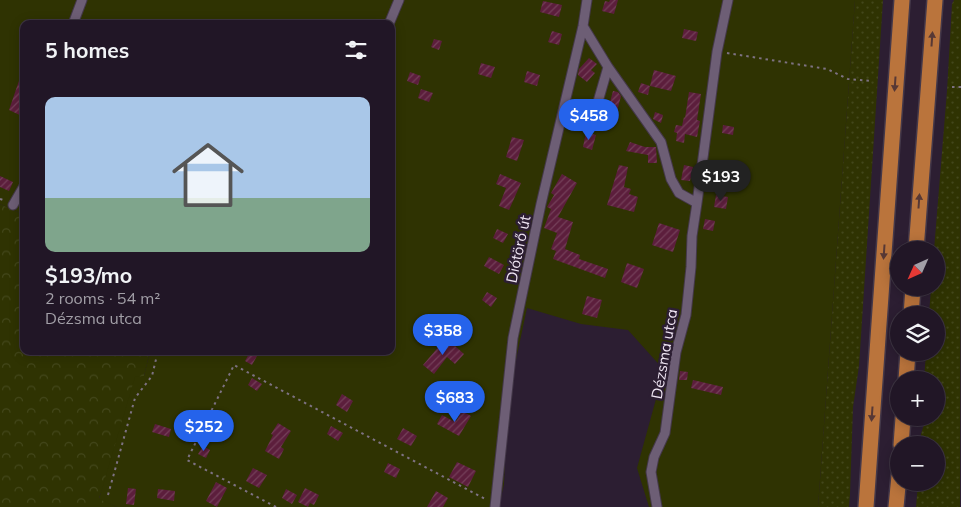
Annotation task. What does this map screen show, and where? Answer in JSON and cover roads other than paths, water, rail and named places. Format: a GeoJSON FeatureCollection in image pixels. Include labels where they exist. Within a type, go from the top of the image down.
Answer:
{"type":"FeatureCollection","features":[{"type":"Feature","properties":{"kind":"highway"},"geometry":{"type":"LineString","coordinates":[[866,507],[902,0]]}},
{"type":"Feature","properties":{"kind":"highway"},"geometry":{"type":"LineString","coordinates":[[917,241],[935,0]]}},
{"type":"Feature","properties":{"kind":"highway"},"geometry":{"type":"LineString","coordinates":[[896,507],[898,491]]}},
{"type":"Feature","properties":{"kind":"street"},"geometry":{"type":"LineString","coordinates":[[74,20],[82,0]]}},
{"type":"Feature","properties":{"kind":"street"},"geometry":{"type":"LineString","coordinates":[[390,20],[398,0]]}},
{"type":"Feature","properties":{"kind":"street","name":"Diótörő út"},"geometry":{"type":"LineString","coordinates":[[496,506],[513,338],[587,0]]}},
{"type":"Feature","properties":{"kind":"street","name":"Dézsma utca"},"geometry":{"type":"LineString","coordinates":[[657,507],[652,472],[654,457],[665,433],[676,352],[686,315],[692,236],[717,52],[728,0]]}},
{"type":"Feature","properties":{"kind":"street"},"geometry":{"type":"LineString","coordinates":[[582,26],[660,142],[671,179],[678,193],[697,203]]}},
{"type":"Feature","properties":{"kind":"street"},"geometry":{"type":"LineString","coordinates":[[590,123],[608,67]]}},
{"type":"Feature","properties":{"kind":"street"},"geometry":{"type":"LineString","coordinates":[[13,205],[20,193]]}}]}
